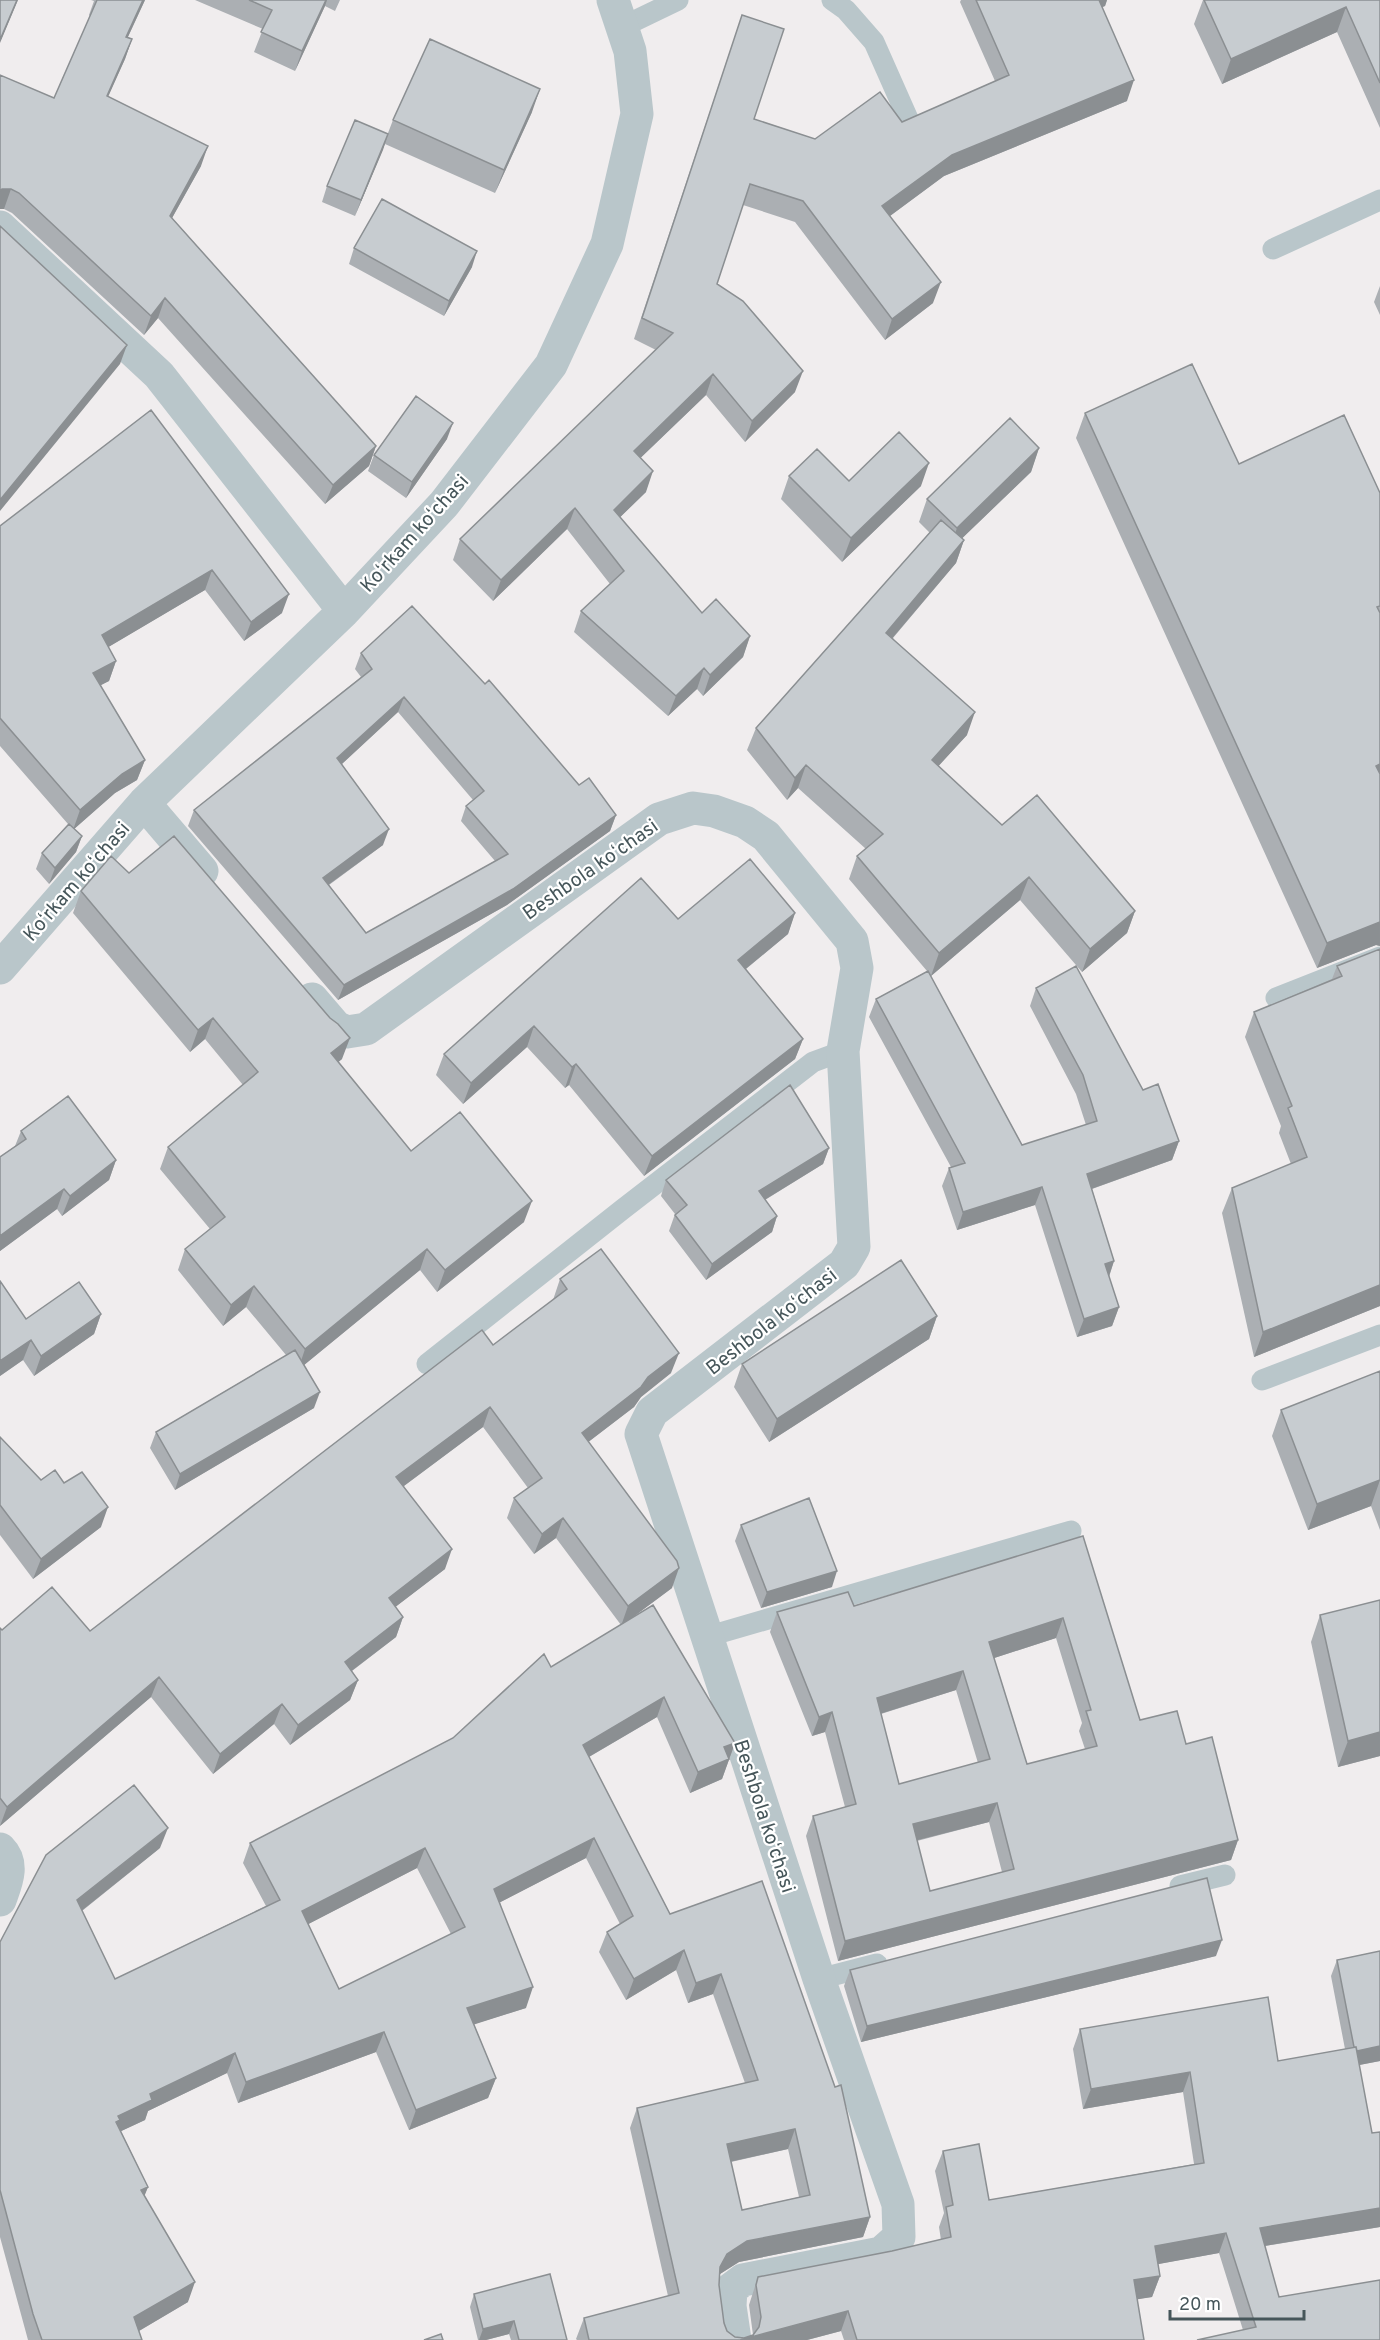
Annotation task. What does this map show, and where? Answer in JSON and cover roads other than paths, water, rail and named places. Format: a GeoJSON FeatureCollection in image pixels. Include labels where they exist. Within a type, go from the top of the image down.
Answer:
{"type":"FeatureCollection","features":[{"type":"Feature","properties":{"kind":"street","name":"Koʻrkam koʻchasi"},"geometry":{"type":"LineString","coordinates":[[0,968],[144,803],[344,611],[444,504],[551,365],[607,244],[637,114],[630,51],[617,13]]}},
{"type":"Feature","properties":{"kind":"street"},"geometry":{"type":"LineString","coordinates":[[0,227],[159,375],[344,611]]}},
{"type":"Feature","properties":{"kind":"street"},"geometry":{"type":"LineString","coordinates":[[144,803],[220,892]]}},
{"type":"Feature","properties":{"kind":"street","name":"Beshbola koʻchasi"},"geometry":{"type":"LineString","coordinates":[[290,973],[336,1027],[347,1032],[366,1029],[659,819],[693,808],[714,811],[745,822],[766,836],[852,941],[857,968],[843,1051],[854,1247],[844,1264],[652,1412],[641,1434],[819,1979],[898,2204],[899,2237],[881,2253],[743,2280],[731,2289],[730,2306],[735,2340]]}},
{"type":"Feature","properties":{"kind":"street"},"geometry":{"type":"LineString","coordinates":[[0,1849],[6,1855],[9,1876],[0,1900]]}},
{"type":"Feature","properties":{"kind":"lane"},"geometry":{"type":"LineString","coordinates":[[617,13],[678,0]]}},
{"type":"Feature","properties":{"kind":"lane"},"geometry":{"type":"LineString","coordinates":[[832,0],[846,10],[873,42],[909,121]]}},
{"type":"Feature","properties":{"kind":"lane"},"geometry":{"type":"LineString","coordinates":[[1273,249],[1380,200]]}},
{"type":"Feature","properties":{"kind":"lane"},"geometry":{"type":"LineString","coordinates":[[1276,998],[1380,957]]}},
{"type":"Feature","properties":{"kind":"lane"},"geometry":{"type":"LineString","coordinates":[[427,1364],[622,1209],[813,1062],[843,1051]]}},
{"type":"Feature","properties":{"kind":"lane"},"geometry":{"type":"LineString","coordinates":[[1262,1380],[1380,1335]]}},
{"type":"Feature","properties":{"kind":"lane"},"geometry":{"type":"LineString","coordinates":[[706,1637],[1071,1531]]}},
{"type":"Feature","properties":{"kind":"lane"},"geometry":{"type":"LineString","coordinates":[[1155,1893],[1225,1875]]}},
{"type":"Feature","properties":{"kind":"lane"},"geometry":{"type":"LineString","coordinates":[[819,1979],[900,1958]]}}]}
